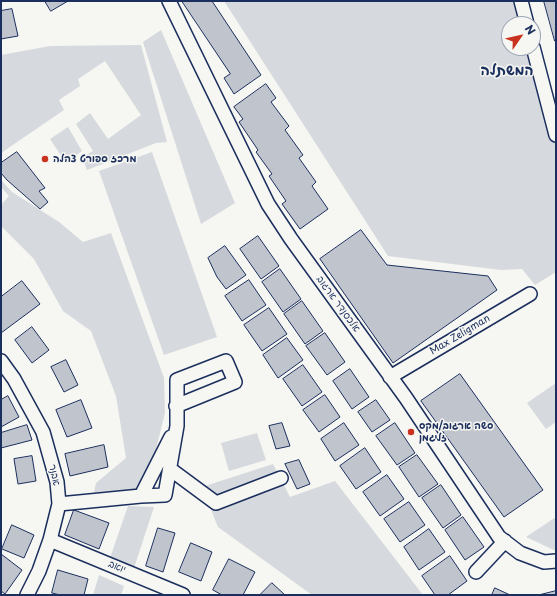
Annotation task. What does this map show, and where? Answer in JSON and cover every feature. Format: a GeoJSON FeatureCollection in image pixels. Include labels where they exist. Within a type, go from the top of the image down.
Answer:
{"type":"FeatureCollection","features":[{"type":"Feature","properties":{"kind":"street","name":"אלכסנדר ארגוב"},"geometry":{"type":"LineString","coordinates":[[168,1],[268,204],[291,239],[406,398],[499,537],[520,553],[544,562],[556,561]]}},
{"type":"Feature","properties":{"kind":"street"},"geometry":{"type":"LineString","coordinates":[[521,1],[525,16]]}},
{"type":"Feature","properties":{"kind":"street"},"geometry":{"type":"LineString","coordinates":[[535,56],[556,135]]}},
{"type":"Feature","properties":{"kind":"street","name":"Max Zeligman"},"geometry":{"type":"LineString","coordinates":[[390,377],[530,294]]}},
{"type":"Feature","properties":{"kind":"street","name":"אבנר"},"geometry":{"type":"LineString","coordinates":[[1,361],[14,379],[43,432],[57,482],[59,504],[50,540],[39,571],[27,595]]}},
{"type":"Feature","properties":{"kind":"street"},"geometry":{"type":"LineString","coordinates":[[59,504],[165,495],[177,426],[176,406],[177,380],[226,361],[236,382],[176,406]]}},
{"type":"Feature","properties":{"kind":"street"},"geometry":{"type":"LineString","coordinates":[[141,496],[177,426]]}},
{"type":"Feature","properties":{"kind":"street"},"geometry":{"type":"LineString","coordinates":[[170,469],[216,503],[281,478]]}},
{"type":"Feature","properties":{"kind":"street","name":"יואב"},"geometry":{"type":"LineString","coordinates":[[50,540],[179,594]]}},
{"type":"Feature","properties":{"kind":"street"},"geometry":{"type":"LineString","coordinates":[[476,572],[505,541]]}},
{"type":"Feature","properties":{"kind":"shaded area"},"geometry":{"type":"Polygon","coordinates":[[[224,1],[520,1],[524,16],[501,16],[501,56],[534,56],[556,147],[556,272],[535,285],[522,269],[501,270],[388,256],[224,1]]]}},
{"type":"Feature","properties":{"kind":"shaded area"},"geometry":{"type":"Polygon","coordinates":[[[161,30],[235,203],[201,224],[143,42],[161,30]]]}},
{"type":"Feature","properties":{"kind":"shaded area"},"geometry":{"type":"Polygon","coordinates":[[[141,45],[167,142],[156,143],[87,170],[82,157],[93,151],[76,124],[90,113],[108,139],[141,115],[105,61],[78,79],[80,86],[59,100],[64,110],[1,153],[1,55],[50,46],[141,45]]]}},
{"type":"Feature","properties":{"kind":"shaded area"},"geometry":{"type":"Polygon","coordinates":[[[68,127],[82,151],[66,163],[50,139],[68,127]]]}},
{"type":"Feature","properties":{"kind":"shaded area"},"geometry":{"type":"Polygon","coordinates":[[[152,152],[217,337],[164,355],[99,171],[152,152]]]}},
{"type":"Feature","properties":{"kind":"shaded area"},"geometry":{"type":"Polygon","coordinates":[[[1,180],[12,192],[59,222],[83,242],[111,233],[164,378],[165,413],[154,457],[139,490],[94,492],[96,483],[126,458],[116,396],[91,331],[63,311],[34,259],[1,226],[1,205],[9,196],[1,187],[1,180]]]}},
{"type":"Feature","properties":{"kind":"shaded area"},"geometry":{"type":"Polygon","coordinates":[[[556,383],[556,422],[546,429],[527,403],[556,383]]]}},
{"type":"Feature","properties":{"kind":"shaded area"},"geometry":{"type":"Polygon","coordinates":[[[257,433],[266,460],[229,471],[221,443],[257,433]]]}},
{"type":"Feature","properties":{"kind":"shaded area"},"geometry":{"type":"Polygon","coordinates":[[[273,464],[290,497],[335,481],[423,595],[312,595],[218,527],[202,487],[273,464]]]}},
{"type":"Feature","properties":{"kind":"shaded area"},"geometry":{"type":"Polygon","coordinates":[[[128,506],[154,507],[134,568],[110,558],[128,506]]]}},
{"type":"Feature","properties":{"kind":"shaded area"},"geometry":{"type":"Polygon","coordinates":[[[556,517],[556,550],[526,537],[556,517]]]}},
{"type":"Feature","properties":{"kind":"shaded area"},"geometry":{"type":"Polygon","coordinates":[[[99,575],[124,586],[121,595],[93,595],[99,575]]]}},
{"type":"Feature","properties":{"kind":"building"},"geometry":{"type":"Polygon","coordinates":[[[45,1],[68,1],[51,11],[45,1]]]}},
{"type":"Feature","properties":{"kind":"building"},"geometry":{"type":"Polygon","coordinates":[[[182,1],[212,1],[261,75],[234,94],[224,78],[230,74],[182,1]]]}},
{"type":"Feature","properties":{"kind":"building"},"geometry":{"type":"Polygon","coordinates":[[[544,1],[556,1],[556,41],[555,41],[544,1]]]}},
{"type":"Feature","properties":{"kind":"building"},"geometry":{"type":"Polygon","coordinates":[[[12,9],[18,36],[1,39],[1,11],[12,9]]]}},
{"type":"Feature","properties":{"kind":"building"},"geometry":{"type":"Polygon","coordinates":[[[266,84],[276,98],[271,102],[289,126],[285,130],[303,155],[299,158],[316,182],[312,186],[328,209],[300,229],[282,204],[286,201],[269,176],[272,174],[256,152],[258,150],[239,122],[243,119],[234,107],[266,84]]]}},
{"type":"Feature","properties":{"kind":"building"},"geometry":{"type":"Polygon","coordinates":[[[17,152],[45,188],[39,191],[48,202],[40,209],[1,173],[1,163],[17,152]]]}},
{"type":"Feature","properties":{"kind":"building"},"geometry":{"type":"Polygon","coordinates":[[[361,230],[387,265],[488,276],[497,290],[393,363],[320,259],[361,230]]]}},
{"type":"Feature","properties":{"kind":"building"},"geometry":{"type":"Polygon","coordinates":[[[258,236],[279,266],[261,279],[240,249],[258,236]]]}},
{"type":"Feature","properties":{"kind":"building"},"geometry":{"type":"Polygon","coordinates":[[[225,246],[246,275],[226,289],[217,277],[208,258],[225,246]]]}},
{"type":"Feature","properties":{"kind":"building"},"geometry":{"type":"Polygon","coordinates":[[[280,269],[301,299],[283,312],[262,282],[280,269]]]}},
{"type":"Feature","properties":{"kind":"building"},"geometry":{"type":"Polygon","coordinates":[[[249,280],[266,305],[242,321],[225,296],[249,280]]]}},
{"type":"Feature","properties":{"kind":"building"},"geometry":{"type":"Polygon","coordinates":[[[22,281],[40,304],[1,333],[1,297],[22,281]]]}},
{"type":"Feature","properties":{"kind":"building"},"geometry":{"type":"Polygon","coordinates":[[[302,301],[323,331],[305,344],[284,314],[302,301]]]}},
{"type":"Feature","properties":{"kind":"building"},"geometry":{"type":"Polygon","coordinates":[[[269,308],[287,334],[262,351],[244,325],[269,308]]]}},
{"type":"Feature","properties":{"kind":"building"},"geometry":{"type":"Polygon","coordinates":[[[32,327],[49,350],[32,363],[15,340],[32,327]]]}},
{"type":"Feature","properties":{"kind":"building"},"geometry":{"type":"Polygon","coordinates":[[[325,333],[345,362],[327,375],[306,346],[325,333]]]}},
{"type":"Feature","properties":{"kind":"building"},"geometry":{"type":"Polygon","coordinates":[[[287,338],[303,360],[278,378],[263,355],[287,338]]]}},
{"type":"Feature","properties":{"kind":"building"},"geometry":{"type":"Polygon","coordinates":[[[66,360],[78,385],[64,392],[51,367],[66,360]]]}},
{"type":"Feature","properties":{"kind":"building"},"geometry":{"type":"Polygon","coordinates":[[[303,365],[322,392],[302,406],[283,379],[303,365]]]}},
{"type":"Feature","properties":{"kind":"building"},"geometry":{"type":"Polygon","coordinates":[[[350,369],[369,397],[352,409],[333,381],[350,369]]]}},
{"type":"Feature","properties":{"kind":"building"},"geometry":{"type":"Polygon","coordinates":[[[460,374],[543,490],[504,517],[421,401],[460,374]]]}},
{"type":"Feature","properties":{"kind":"building"},"geometry":{"type":"Polygon","coordinates":[[[325,395],[340,417],[319,432],[303,410],[325,395]]]}},
{"type":"Feature","properties":{"kind":"building"},"geometry":{"type":"Polygon","coordinates":[[[8,396],[19,417],[1,427],[1,400],[8,396]]]}},
{"type":"Feature","properties":{"kind":"building"},"geometry":{"type":"Polygon","coordinates":[[[81,400],[92,428],[67,437],[56,410],[81,400]]]}},
{"type":"Feature","properties":{"kind":"building"},"geometry":{"type":"Polygon","coordinates":[[[376,400],[390,420],[372,432],[358,412],[376,400]]]}},
{"type":"Feature","properties":{"kind":"building"},"geometry":{"type":"Polygon","coordinates":[[[282,423],[290,446],[276,449],[269,426],[282,423]]]}},
{"type":"Feature","properties":{"kind":"building"},"geometry":{"type":"Polygon","coordinates":[[[344,423],[359,445],[335,461],[321,439],[344,423]]]}},
{"type":"Feature","properties":{"kind":"building"},"geometry":{"type":"Polygon","coordinates":[[[395,423],[415,453],[397,465],[376,436],[395,423]]]}},
{"type":"Feature","properties":{"kind":"building"},"geometry":{"type":"Polygon","coordinates":[[[27,425],[32,440],[1,448],[1,433],[27,425]]]}},
{"type":"Feature","properties":{"kind":"building"},"geometry":{"type":"Polygon","coordinates":[[[104,445],[108,467],[70,476],[65,454],[104,445]]]}},
{"type":"Feature","properties":{"kind":"building"},"geometry":{"type":"Polygon","coordinates":[[[365,448],[381,472],[356,489],[340,466],[365,448]]]}},
{"type":"Feature","properties":{"kind":"building"},"geometry":{"type":"Polygon","coordinates":[[[417,455],[438,484],[419,497],[399,467],[417,455]]]}},
{"type":"Feature","properties":{"kind":"building"},"geometry":{"type":"Polygon","coordinates":[[[32,456],[36,481],[18,484],[14,459],[32,456]]]}},
{"type":"Feature","properties":{"kind":"building"},"geometry":{"type":"Polygon","coordinates":[[[299,460],[310,484],[297,489],[285,464],[299,460]]]}},
{"type":"Feature","properties":{"kind":"building"},"geometry":{"type":"Polygon","coordinates":[[[387,475],[404,499],[380,516],[363,492],[387,475]]]}},
{"type":"Feature","properties":{"kind":"building"},"geometry":{"type":"Polygon","coordinates":[[[441,485],[461,515],[443,528],[422,498],[441,485]]]}},
{"type":"Feature","properties":{"kind":"building"},"geometry":{"type":"Polygon","coordinates":[[[409,502],[425,525],[400,542],[384,519],[409,502]]]}},
{"type":"Feature","properties":{"kind":"building"},"geometry":{"type":"Polygon","coordinates":[[[74,510],[109,523],[99,549],[65,535],[74,510]]]}},
{"type":"Feature","properties":{"kind":"building"},"geometry":{"type":"Polygon","coordinates":[[[463,517],[484,547],[465,560],[445,530],[463,517]]]}},
{"type":"Feature","properties":{"kind":"building"},"geometry":{"type":"Polygon","coordinates":[[[12,525],[34,535],[24,558],[2,549],[12,525]]]}},
{"type":"Feature","properties":{"kind":"building"},"geometry":{"type":"Polygon","coordinates":[[[158,528],[175,533],[163,572],[146,566],[158,528]]]}},
{"type":"Feature","properties":{"kind":"building"},"geometry":{"type":"Polygon","coordinates":[[[429,529],[445,552],[419,570],[404,547],[429,529]]]}},
{"type":"Feature","properties":{"kind":"building"},"geometry":{"type":"Polygon","coordinates":[[[191,543],[212,552],[201,581],[179,572],[191,543]]]}},
{"type":"Feature","properties":{"kind":"building"},"geometry":{"type":"Polygon","coordinates":[[[1,554],[22,570],[5,594],[1,591],[1,554]]]}},
{"type":"Feature","properties":{"kind":"building"},"geometry":{"type":"Polygon","coordinates":[[[450,556],[467,581],[448,595],[435,595],[422,576],[450,556]]]}},
{"type":"Feature","properties":{"kind":"building"},"geometry":{"type":"Polygon","coordinates":[[[229,559],[255,572],[243,595],[222,595],[213,590],[229,559]]]}},
{"type":"Feature","properties":{"kind":"building"},"geometry":{"type":"Polygon","coordinates":[[[58,570],[88,579],[84,595],[60,595],[52,593],[58,570]]]}},
{"type":"Feature","properties":{"kind":"building"},"geometry":{"type":"Polygon","coordinates":[[[272,583],[285,595],[260,595],[272,583]]]}},
{"type":"Feature","properties":{"kind":"building"},"geometry":{"type":"Polygon","coordinates":[[[495,588],[510,595],[492,595],[495,588]]]}},
{"type":"Feature","properties":{"kind":"building"},"geometry":{"type":"Polygon","coordinates":[[[556,591],[556,595],[539,595],[556,591]]]}},
{"type":"Feature","properties":{"kind":"place","name":"מרכז ספורט צהלה"},"geometry":{"type":"Point","coordinates":[45,159]}},
{"type":"Feature","properties":{"kind":"place","name":"סשה ארגוב/מקס זליגמן"},"geometry":{"type":"Point","coordinates":[411,432]}},
{"type":"Feature","properties":{"kind":"district","name":"המשתלה"},"geometry":{"type":"Point","coordinates":[507,71]}}]}
